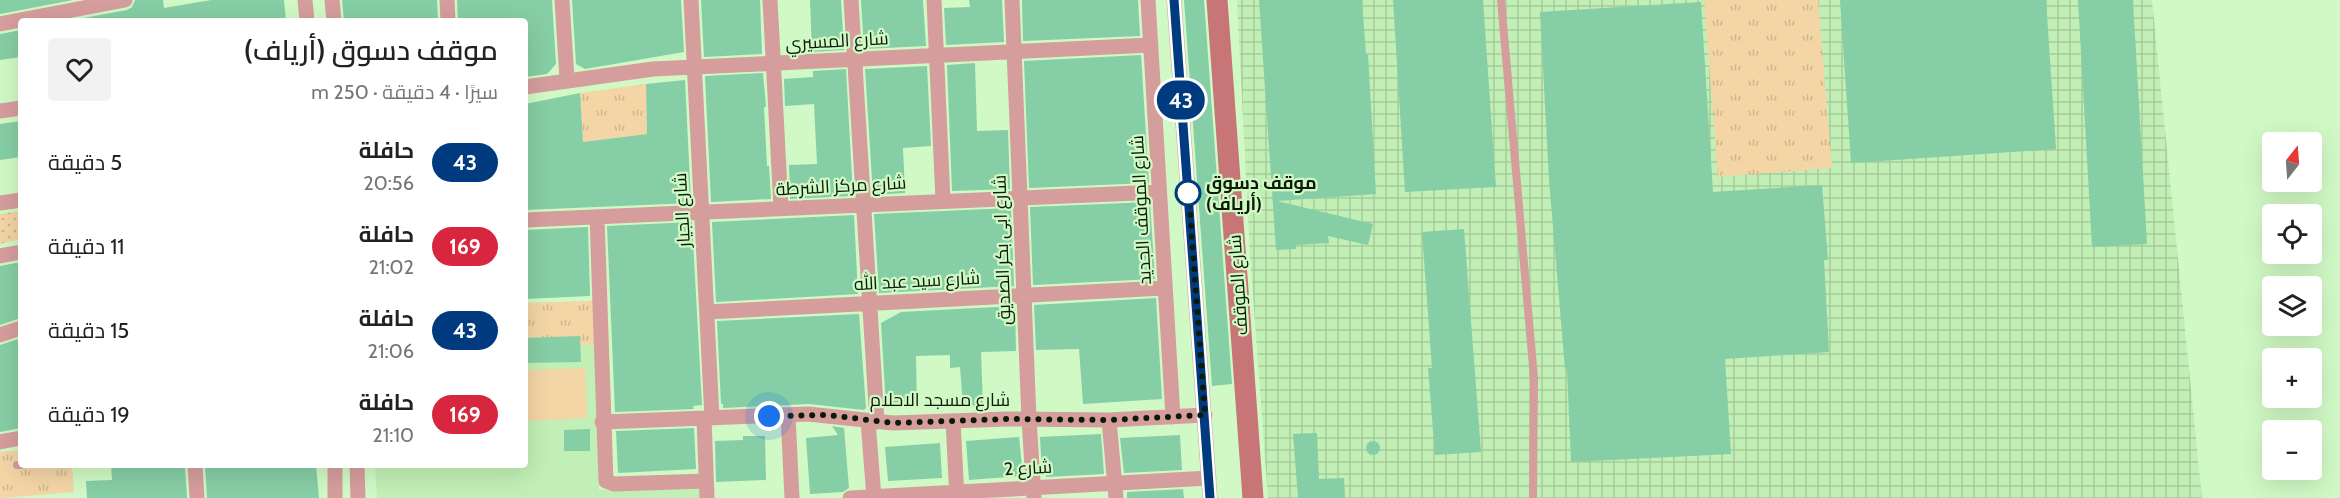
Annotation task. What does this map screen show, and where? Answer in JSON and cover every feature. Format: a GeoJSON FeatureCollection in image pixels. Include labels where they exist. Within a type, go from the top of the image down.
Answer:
{"type":"FeatureCollection","features":[{"type":"Feature","properties":{"kind":"street"},"geometry":{"type":"LineString","coordinates":[[31,18],[125,0]]}},
{"type":"Feature","properties":{"kind":"street"},"geometry":{"type":"LineString","coordinates":[[305,0],[307,18]]}},
{"type":"Feature","properties":{"kind":"street"},"geometry":{"type":"LineString","coordinates":[[333,0],[334,18]]}},
{"type":"Feature","properties":{"kind":"street"},"geometry":{"type":"LineString","coordinates":[[447,0],[448,18]]}},
{"type":"Feature","properties":{"kind":"street"},"geometry":{"type":"LineString","coordinates":[[562,0],[567,80]]}},
{"type":"Feature","properties":{"kind":"street","name":"شارع الجيار"},"geometry":{"type":"LineString","coordinates":[[691,0],[707,312],[707,498]]}},
{"type":"Feature","properties":{"kind":"street"},"geometry":{"type":"LineString","coordinates":[[770,0],[781,208]]}},
{"type":"Feature","properties":{"kind":"street"},"geometry":{"type":"LineString","coordinates":[[851,0],[870,303],[874,497]]}},
{"type":"Feature","properties":{"kind":"street"},"geometry":{"type":"LineString","coordinates":[[934,0],[942,201]]}},
{"type":"Feature","properties":{"kind":"street","name":"شارع ابى بكر الصديق"},"geometry":{"type":"LineString","coordinates":[[1012,0],[1034,493]]}},
{"type":"Feature","properties":{"kind":"street","name":"شارع الموقف الجديد"},"geometry":{"type":"LineString","coordinates":[[1148,0],[1173,417]]}},
{"type":"Feature","properties":{"kind":"street"},"geometry":{"type":"LineString","coordinates":[[1174,0],[1210,498]]}},
{"type":"Feature","properties":{"kind":"street","name":"شارع الموقف"},"geometry":{"type":"LineString","coordinates":[[1217,0],[1253,498]]}},
{"type":"Feature","properties":{"kind":"street"},"geometry":{"type":"LineString","coordinates":[[0,24],[18,21]]}},
{"type":"Feature","properties":{"kind":"street","name":"شارع المسيري"},"geometry":{"type":"LineString","coordinates":[[528,86],[642,70],[1151,45]]}},
{"type":"Feature","properties":{"kind":"street"},"geometry":{"type":"LineString","coordinates":[[0,111],[18,108]]}},
{"type":"Feature","properties":{"kind":"street","name":"شارع مركز الشرطة"},"geometry":{"type":"LineString","coordinates":[[528,220],[1159,192]]}},
{"type":"Feature","properties":{"kind":"street"},"geometry":{"type":"LineString","coordinates":[[0,204],[18,201]]}},
{"type":"Feature","properties":{"kind":"street"},"geometry":{"type":"LineString","coordinates":[[597,217],[602,422],[607,483],[706,481]]}},
{"type":"Feature","properties":{"kind":"street"},"geometry":{"type":"LineString","coordinates":[[0,256],[18,253]]}},
{"type":"Feature","properties":{"kind":"street","name":"شارع سيد عبد الله"},"geometry":{"type":"LineString","coordinates":[[707,312],[1164,288]]}},
{"type":"Feature","properties":{"kind":"street"},"geometry":{"type":"LineString","coordinates":[[0,335],[18,329]]}},
{"type":"Feature","properties":{"kind":"street"},"geometry":{"type":"LineString","coordinates":[[788,415],[792,498]]}},
{"type":"Feature","properties":{"kind":"street","name":"شارع مسجد الاحلام"},"geometry":{"type":"LineString","coordinates":[[602,422],[788,415],[828,415],[873,421],[952,421],[1109,420],[1205,415]]}},
{"type":"Feature","properties":{"kind":"street"},"geometry":{"type":"LineString","coordinates":[[1109,420],[1115,491]]}},
{"type":"Feature","properties":{"kind":"street"},"geometry":{"type":"LineString","coordinates":[[952,421],[957,495]]}},
{"type":"Feature","properties":{"kind":"street"},"geometry":{"type":"LineString","coordinates":[[0,442],[18,439]]}},
{"type":"Feature","properties":{"kind":"street"},"geometry":{"type":"LineString","coordinates":[[195,468],[197,498]]}},
{"type":"Feature","properties":{"kind":"street"},"geometry":{"type":"LineString","coordinates":[[335,468],[335,498]]}},
{"type":"Feature","properties":{"kind":"street"},"geometry":{"type":"LineString","coordinates":[[357,468],[358,498]]}},
{"type":"Feature","properties":{"kind":"street","name":"شارع 2"},"geometry":{"type":"LineString","coordinates":[[850,498],[1115,491],[1209,478]]}},
{"type":"Feature","properties":{"kind":"lane"},"geometry":{"type":"LineString","coordinates":[[1501,0],[1534,378],[1533,498]]}},
{"type":"Feature","properties":{"kind":"shaded area"},"geometry":{"type":"Polygon","coordinates":[[[1237,0],[2152,0],[2202,498],[1268,498],[1250,256],[1237,0]]]}},
{"type":"Feature","properties":{"kind":"shaded area"},"geometry":{"type":"Polygon","coordinates":[[[594,301],[599,490],[704,486],[704,498],[377,498],[375,468],[528,468],[528,303],[594,301]]]}},
{"type":"Feature","properties":{"kind":"green space"},"geometry":{"type":"Polygon","coordinates":[[[1704,0],[1818,0],[1832,168],[1718,177],[1704,0]]]}},
{"type":"Feature","properties":{"kind":"green space"},"geometry":{"type":"Polygon","coordinates":[[[646,84],[647,134],[583,142],[580,93],[646,84]]]}},
{"type":"Feature","properties":{"kind":"green space"},"geometry":{"type":"Polygon","coordinates":[[[18,211],[18,240],[0,244],[0,214],[18,211]]]}},
{"type":"Feature","properties":{"kind":"green space"},"geometry":{"type":"Polygon","coordinates":[[[594,301],[596,344],[580,345],[580,337],[528,338],[528,303],[594,301]]]}},
{"type":"Feature","properties":{"kind":"green space"},"geometry":{"type":"Polygon","coordinates":[[[585,368],[587,418],[528,421],[528,370],[585,368]]]}},
{"type":"Feature","properties":{"kind":"green space"},"geometry":{"type":"Polygon","coordinates":[[[18,450],[18,468],[72,468],[74,492],[0,498],[0,452],[18,450]]]}},
{"type":"Feature","properties":{"kind":"building"},"geometry":{"type":"Polygon","coordinates":[[[0,0],[73,0],[0,14],[0,0]]]}},
{"type":"Feature","properties":{"kind":"building"},"geometry":{"type":"Polygon","coordinates":[[[135,0],[163,0],[164,8],[211,0],[284,0],[286,18],[83,18],[127,10],[132,7],[135,0]]]}},
{"type":"Feature","properties":{"kind":"building"},"geometry":{"type":"Polygon","coordinates":[[[342,0],[437,0],[438,18],[344,18],[342,0]]]}},
{"type":"Feature","properties":{"kind":"building"},"geometry":{"type":"Polygon","coordinates":[[[457,0],[552,0],[556,64],[547,74],[528,77],[528,18],[458,18],[457,0]]]}},
{"type":"Feature","properties":{"kind":"building"},"geometry":{"type":"Polygon","coordinates":[[[572,0],[681,0],[684,52],[585,69],[576,64],[572,0]]]}},
{"type":"Feature","properties":{"kind":"building"},"geometry":{"type":"Polygon","coordinates":[[[701,0],[760,0],[762,54],[704,57],[701,0]]]}},
{"type":"Feature","properties":{"kind":"building"},"geometry":{"type":"Polygon","coordinates":[[[810,0],[841,0],[844,50],[812,52],[810,0]]]}},
{"type":"Feature","properties":{"kind":"building"},"geometry":{"type":"Polygon","coordinates":[[[861,0],[923,0],[926,46],[864,49],[861,0]]]}},
{"type":"Feature","properties":{"kind":"building"},"geometry":{"type":"Polygon","coordinates":[[[969,0],[1002,0],[1004,42],[946,45],[944,8],[970,7],[969,0]]]}},
{"type":"Feature","properties":{"kind":"building"},"geometry":{"type":"Polygon","coordinates":[[[1022,0],[1138,0],[1140,36],[1023,41],[1022,0]]]}},
{"type":"Feature","properties":{"kind":"building","name":"موقف دسوق (أرياف)"},"geometry":{"type":"Polygon","coordinates":[[[1184,0],[1204,0],[1232,384],[1212,386],[1184,0]]]}},
{"type":"Feature","properties":{"kind":"building"},"geometry":{"type":"Polygon","coordinates":[[[1259,0],[1362,0],[1366,54],[1368,54],[1376,194],[1277,201],[1373,224],[1368,245],[1328,236],[1329,243],[1296,245],[1296,249],[1276,250],[1259,0]]]}},
{"type":"Feature","properties":{"kind":"building"},"geometry":{"type":"Polygon","coordinates":[[[1393,0],[1483,0],[1496,187],[1405,192],[1393,0]]]}},
{"type":"Feature","properties":{"kind":"building"},"geometry":{"type":"Polygon","coordinates":[[[1840,0],[2046,0],[2056,149],[1851,163],[1840,0]]]}},
{"type":"Feature","properties":{"kind":"building"},"geometry":{"type":"Polygon","coordinates":[[[2078,0],[2133,0],[2147,244],[2092,247],[2078,0]]]}},
{"type":"Feature","properties":{"kind":"building"},"geometry":{"type":"Polygon","coordinates":[[[1701,2],[1713,192],[1822,185],[1828,260],[1824,260],[1829,352],[1725,359],[1731,454],[1571,462],[1567,369],[1565,369],[1549,180],[1540,12],[1701,2]]]}},
{"type":"Feature","properties":{"kind":"building"},"geometry":{"type":"Polygon","coordinates":[[[18,31],[18,57],[0,60],[0,34],[18,31]]]}},
{"type":"Feature","properties":{"kind":"building"},"geometry":{"type":"Polygon","coordinates":[[[1141,55],[1149,183],[1029,188],[1024,61],[1141,55]]]}},
{"type":"Feature","properties":{"kind":"building"},"geometry":{"type":"Polygon","coordinates":[[[975,63],[977,131],[1008,130],[1010,189],[952,191],[947,65],[975,63]]]}},
{"type":"Feature","properties":{"kind":"building"},"geometry":{"type":"Polygon","coordinates":[[[927,66],[931,146],[903,148],[905,193],[873,195],[865,69],[927,66]]]}},
{"type":"Feature","properties":{"kind":"building"},"geometry":{"type":"Polygon","coordinates":[[[846,69],[853,196],[790,199],[789,165],[817,164],[814,104],[785,106],[784,79],[813,77],[813,71],[846,69]]]}},
{"type":"Feature","properties":{"kind":"building"},"geometry":{"type":"Polygon","coordinates":[[[763,73],[767,166],[769,166],[771,199],[711,202],[705,76],[763,73]]]}},
{"type":"Feature","properties":{"kind":"building"},"geometry":{"type":"Polygon","coordinates":[[[685,80],[691,203],[528,210],[528,103],[580,93],[583,142],[647,134],[646,84],[685,80]]]}},
{"type":"Feature","properties":{"kind":"building"},"geometry":{"type":"Polygon","coordinates":[[[18,121],[18,157],[0,160],[0,124],[18,121]]]}},
{"type":"Feature","properties":{"kind":"building"},"geometry":{"type":"Polygon","coordinates":[[[1150,202],[1155,279],[1033,285],[1030,207],[1150,202]]]}},
{"type":"Feature","properties":{"kind":"building"},"geometry":{"type":"Polygon","coordinates":[[[1011,208],[1014,286],[879,293],[874,214],[1011,208]]]}},
{"type":"Feature","properties":{"kind":"building"},"geometry":{"type":"Polygon","coordinates":[[[854,215],[858,294],[716,302],[712,222],[854,215]]]}},
{"type":"Feature","properties":{"kind":"building"},"geometry":{"type":"Polygon","coordinates":[[[692,222],[702,405],[693,406],[694,409],[615,412],[607,226],[692,222]]]}},
{"type":"Feature","properties":{"kind":"building"},"geometry":{"type":"Polygon","coordinates":[[[588,227],[590,296],[528,299],[528,230],[588,227]]]}},
{"type":"Feature","properties":{"kind":"building"},"geometry":{"type":"Polygon","coordinates":[[[1464,229],[1481,452],[1435,455],[1428,368],[1432,368],[1422,232],[1464,229]]]}},
{"type":"Feature","properties":{"kind":"building"},"geometry":{"type":"Polygon","coordinates":[[[18,263],[18,319],[0,325],[0,266],[18,263]]]}},
{"type":"Feature","properties":{"kind":"building"},"geometry":{"type":"Polygon","coordinates":[[[1156,298],[1162,399],[1083,404],[1079,349],[1036,350],[1034,305],[1156,298]]]}},
{"type":"Feature","properties":{"kind":"building"},"geometry":{"type":"Polygon","coordinates":[[[1015,306],[1016,351],[981,352],[983,405],[963,406],[960,367],[950,368],[950,355],[916,356],[917,407],[886,407],[881,323],[901,312],[1015,306]]]}},
{"type":"Feature","properties":{"kind":"building"},"geometry":{"type":"Polygon","coordinates":[[[859,314],[866,408],[864,410],[809,404],[723,408],[717,321],[859,314]]]}},
{"type":"Feature","properties":{"kind":"building"},"geometry":{"type":"Polygon","coordinates":[[[580,336],[581,362],[528,363],[528,338],[580,336]]]}},
{"type":"Feature","properties":{"kind":"building"},"geometry":{"type":"Polygon","coordinates":[[[18,339],[18,429],[0,432],[0,345],[18,339]]]}},
{"type":"Feature","properties":{"kind":"building"},"geometry":{"type":"Polygon","coordinates":[[[832,426],[844,428],[849,488],[843,492],[810,494],[806,438],[838,435],[832,426]]]}},
{"type":"Feature","properties":{"kind":"building"},"geometry":{"type":"Polygon","coordinates":[[[694,428],[696,469],[618,473],[616,431],[694,428]]]}},
{"type":"Feature","properties":{"kind":"building"},"geometry":{"type":"Polygon","coordinates":[[[590,429],[590,451],[564,451],[564,430],[590,429]]]}},
{"type":"Feature","properties":{"kind":"building"},"geometry":{"type":"Polygon","coordinates":[[[1317,433],[1319,479],[1344,478],[1345,498],[1298,498],[1293,434],[1317,433]]]}},
{"type":"Feature","properties":{"kind":"building"},"geometry":{"type":"Polygon","coordinates":[[[1101,434],[1104,474],[1046,477],[1046,474],[1042,475],[1040,437],[1101,434]]]}},
{"type":"Feature","properties":{"kind":"building"},"geometry":{"type":"Polygon","coordinates":[[[1180,435],[1182,470],[1124,473],[1120,438],[1180,435]]]}},
{"type":"Feature","properties":{"kind":"building"},"geometry":{"type":"Polygon","coordinates":[[[743,436],[765,436],[766,480],[716,482],[715,441],[743,440],[743,436]]]}},
{"type":"Feature","properties":{"kind":"building"},"geometry":{"type":"Polygon","coordinates":[[[1019,437],[1023,476],[969,480],[966,441],[1019,437]]]}},
{"type":"Feature","properties":{"kind":"building"},"geometry":{"type":"Polygon","coordinates":[[[1370,441],[1376,441],[1380,448],[1376,455],[1370,455],[1366,451],[1366,445],[1370,441]]]}},
{"type":"Feature","properties":{"kind":"building"},"geometry":{"type":"Polygon","coordinates":[[[940,443],[942,478],[888,481],[885,447],[940,443]]]}},
{"type":"Feature","properties":{"kind":"building"},"geometry":{"type":"Polygon","coordinates":[[[111,468],[185,468],[187,498],[87,498],[86,481],[112,480],[111,468]]]}},
{"type":"Feature","properties":{"kind":"building"},"geometry":{"type":"Polygon","coordinates":[[[205,468],[316,468],[319,498],[207,498],[205,468]]]}},
{"type":"Feature","properties":{"kind":"building"},"geometry":{"type":"Polygon","coordinates":[[[1183,489],[1184,498],[1127,498],[1127,492],[1183,489]]]}},
{"type":"Feature","properties":{"kind":"bus line","name":"43"},"geometry":{"type":"LineString","coordinates":[[1174,0],[1210,498]]}},
{"type":"Feature","properties":{"kind":"place","name":"موقف دسوق (أرياف)"},"geometry":{"type":"Point","coordinates":[1188,193]}},
{"type":"Feature","properties":{"kind":"route"},"geometry":{"type":"LineString","coordinates":[[769,416],[828,415],[893,423],[1006,419],[1109,420],[1205,415],[1188,184],[1188,193]]}}]}
